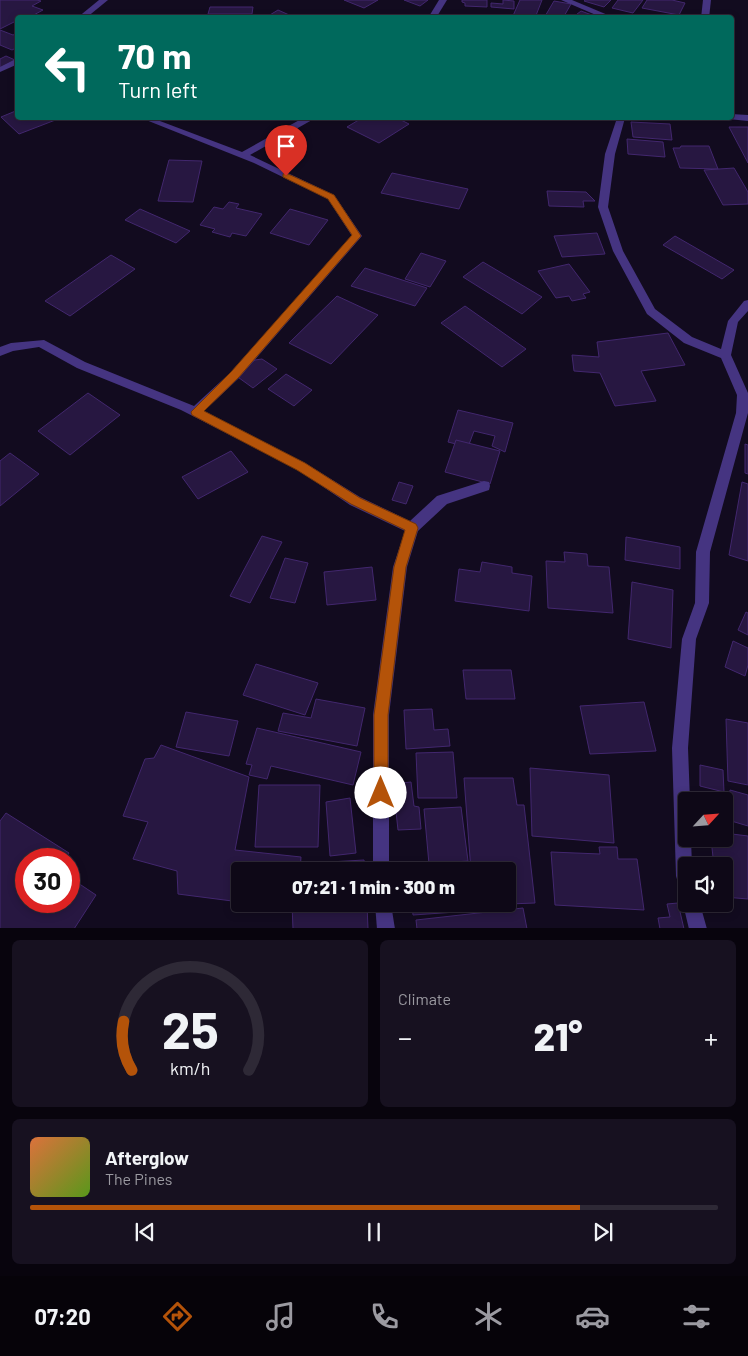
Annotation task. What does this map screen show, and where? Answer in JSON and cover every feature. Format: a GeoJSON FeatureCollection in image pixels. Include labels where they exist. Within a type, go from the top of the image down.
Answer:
{"type":"FeatureCollection","features":[{"type":"Feature","properties":{"kind":"street"},"geometry":{"type":"LineString","coordinates":[[85,15],[104,0]]}},
{"type":"Feature","properties":{"kind":"street"},"geometry":{"type":"LineString","coordinates":[[434,15],[442,0]]}},
{"type":"Feature","properties":{"kind":"street"},"geometry":{"type":"LineString","coordinates":[[565,0],[603,15]]}},
{"type":"Feature","properties":{"kind":"street"},"geometry":{"type":"LineString","coordinates":[[705,15],[707,0]]}},
{"type":"Feature","properties":{"kind":"street"},"geometry":{"type":"LineString","coordinates":[[0,70],[15,64]]}},
{"type":"Feature","properties":{"kind":"street"},"geometry":{"type":"LineString","coordinates":[[734,117],[748,118]]}},
{"type":"Feature","properties":{"kind":"street"},"geometry":{"type":"LineString","coordinates":[[150,120],[242,156],[331,197],[357,236],[235,375],[196,412]]}},
{"type":"Feature","properties":{"kind":"street"},"geometry":{"type":"LineString","coordinates":[[242,156],[305,120]]}},
{"type":"Feature","properties":{"kind":"street"},"geometry":{"type":"LineString","coordinates":[[621,120],[610,154],[602,207],[618,251],[651,311],[688,340],[725,356]]}},
{"type":"Feature","properties":{"kind":"street"},"geometry":{"type":"LineString","coordinates":[[683,857],[680,748],[689,639],[702,603],[703,552],[742,412],[743,395],[725,356],[733,321],[748,304]]}},
{"type":"Feature","properties":{"kind":"street"},"geometry":{"type":"LineString","coordinates":[[0,352],[11,347],[40,343],[81,365],[196,412],[301,466],[356,501],[412,528]]}},
{"type":"Feature","properties":{"kind":"street"},"geometry":{"type":"LineString","coordinates":[[381,862],[381,715],[400,567],[412,528],[442,500],[484,486]]}},
{"type":"Feature","properties":{"kind":"street"},"geometry":{"type":"LineString","coordinates":[[384,912],[386,928]]}},
{"type":"Feature","properties":{"kind":"street"},"geometry":{"type":"LineString","coordinates":[[694,912],[698,928]]}},
{"type":"Feature","properties":{"kind":"building"},"geometry":{"type":"Polygon","coordinates":[[[0,0],[41,1],[32,6],[43,10],[34,15],[15,15],[15,22],[0,29],[0,0]]]}},
{"type":"Feature","properties":{"kind":"building"},"geometry":{"type":"Polygon","coordinates":[[[344,0],[378,0],[364,8],[344,0]]]}},
{"type":"Feature","properties":{"kind":"building"},"geometry":{"type":"Polygon","coordinates":[[[404,0],[428,0],[420,6],[404,0]]]}},
{"type":"Feature","properties":{"kind":"building"},"geometry":{"type":"Polygon","coordinates":[[[462,0],[487,0],[487,7],[465,6],[462,0]]]}},
{"type":"Feature","properties":{"kind":"building"},"geometry":{"type":"Polygon","coordinates":[[[503,0],[514,1],[514,9],[491,7],[491,3],[503,4],[503,0]]]}},
{"type":"Feature","properties":{"kind":"building"},"geometry":{"type":"Polygon","coordinates":[[[520,0],[542,0],[536,15],[513,15],[520,0]]]}},
{"type":"Feature","properties":{"kind":"building"},"geometry":{"type":"Polygon","coordinates":[[[585,0],[611,0],[604,7],[585,0]]]}},
{"type":"Feature","properties":{"kind":"building"},"geometry":{"type":"Polygon","coordinates":[[[618,0],[643,0],[633,13],[612,8],[618,0]]]}},
{"type":"Feature","properties":{"kind":"building"},"geometry":{"type":"Polygon","coordinates":[[[647,0],[672,0],[685,3],[679,15],[642,8],[647,0]]]}},
{"type":"Feature","properties":{"kind":"building"},"geometry":{"type":"Polygon","coordinates":[[[554,1],[571,4],[565,15],[546,15],[554,1]]]}},
{"type":"Feature","properties":{"kind":"building"},"geometry":{"type":"Polygon","coordinates":[[[210,7],[253,7],[252,14],[208,14],[210,7]]]}},
{"type":"Feature","properties":{"kind":"building"},"geometry":{"type":"Polygon","coordinates":[[[278,10],[289,15],[270,15],[278,10]]]}},
{"type":"Feature","properties":{"kind":"building"},"geometry":{"type":"Polygon","coordinates":[[[581,11],[592,15],[576,15],[581,11]]]}},
{"type":"Feature","properties":{"kind":"building"},"geometry":{"type":"Polygon","coordinates":[[[0,30],[15,34],[15,48],[12,50],[0,45],[0,30]]]}},
{"type":"Feature","properties":{"kind":"building"},"geometry":{"type":"Polygon","coordinates":[[[6,56],[15,60],[0,68],[0,59],[6,56]]]}},
{"type":"Feature","properties":{"kind":"building"},"geometry":{"type":"Polygon","coordinates":[[[15,111],[15,120],[55,120],[19,134],[1,117],[15,111]]]}},
{"type":"Feature","properties":{"kind":"building"},"geometry":{"type":"Polygon","coordinates":[[[359,120],[401,120],[409,124],[379,143],[347,127],[359,120]]]}},
{"type":"Feature","properties":{"kind":"building"},"geometry":{"type":"Polygon","coordinates":[[[631,122],[670,124],[672,140],[633,137],[631,122]]]}},
{"type":"Feature","properties":{"kind":"building"},"geometry":{"type":"Polygon","coordinates":[[[729,127],[748,127],[748,163],[729,127]]]}},
{"type":"Feature","properties":{"kind":"building"},"geometry":{"type":"Polygon","coordinates":[[[627,139],[663,142],[665,157],[628,154],[627,139]]]}},
{"type":"Feature","properties":{"kind":"building"},"geometry":{"type":"Polygon","coordinates":[[[681,146],[709,146],[718,169],[680,168],[673,148],[680,148],[681,146]]]}},
{"type":"Feature","properties":{"kind":"building"},"geometry":{"type":"Polygon","coordinates":[[[169,160],[202,161],[193,202],[158,201],[169,160]]]}},
{"type":"Feature","properties":{"kind":"building"},"geometry":{"type":"Polygon","coordinates":[[[734,168],[748,192],[748,204],[723,205],[704,170],[734,168]]]}},
{"type":"Feature","properties":{"kind":"building"},"geometry":{"type":"Polygon","coordinates":[[[392,173],[468,189],[459,209],[381,193],[392,173]]]}},
{"type":"Feature","properties":{"kind":"building"},"geometry":{"type":"Polygon","coordinates":[[[547,191],[586,192],[595,201],[583,201],[584,207],[549,206],[547,191]]]}},
{"type":"Feature","properties":{"kind":"building"},"geometry":{"type":"Polygon","coordinates":[[[229,202],[239,204],[236,208],[262,214],[246,236],[232,233],[230,237],[212,232],[215,229],[200,225],[214,207],[223,209],[229,202]]]}},
{"type":"Feature","properties":{"kind":"building"},"geometry":{"type":"Polygon","coordinates":[[[140,209],[190,231],[176,243],[125,220],[140,209]]]}},
{"type":"Feature","properties":{"kind":"building"},"geometry":{"type":"Polygon","coordinates":[[[290,209],[328,220],[309,245],[270,233],[290,209]]]}},
{"type":"Feature","properties":{"kind":"building"},"geometry":{"type":"Polygon","coordinates":[[[597,233],[605,254],[562,257],[554,236],[597,233]]]}},
{"type":"Feature","properties":{"kind":"building"},"geometry":{"type":"Polygon","coordinates":[[[675,236],[734,270],[722,279],[663,245],[675,236]]]}},
{"type":"Feature","properties":{"kind":"building"},"geometry":{"type":"Polygon","coordinates":[[[421,253],[446,261],[430,287],[405,279],[421,253]]]}},
{"type":"Feature","properties":{"kind":"building"},"geometry":{"type":"Polygon","coordinates":[[[111,255],[135,269],[70,316],[45,301],[111,255]]]}},
{"type":"Feature","properties":{"kind":"building"},"geometry":{"type":"Polygon","coordinates":[[[483,262],[542,297],[522,314],[463,277],[483,262]]]}},
{"type":"Feature","properties":{"kind":"building"},"geometry":{"type":"Polygon","coordinates":[[[569,264],[590,292],[583,294],[586,298],[572,301],[569,296],[556,298],[538,271],[569,264]]]}},
{"type":"Feature","properties":{"kind":"building"},"geometry":{"type":"Polygon","coordinates":[[[365,268],[427,288],[415,306],[351,286],[365,268]]]}},
{"type":"Feature","properties":{"kind":"building"},"geometry":{"type":"Polygon","coordinates":[[[337,296],[378,315],[331,364],[289,343],[337,296]]]}},
{"type":"Feature","properties":{"kind":"building"},"geometry":{"type":"Polygon","coordinates":[[[465,306],[526,349],[502,367],[441,323],[465,306]]]}},
{"type":"Feature","properties":{"kind":"building"},"geometry":{"type":"Polygon","coordinates":[[[668,333],[685,365],[641,371],[656,401],[615,406],[600,373],[574,371],[572,355],[599,357],[597,342],[668,333]]]}},
{"type":"Feature","properties":{"kind":"building"},"geometry":{"type":"Polygon","coordinates":[[[262,359],[277,369],[253,388],[235,375],[255,360],[262,359]]]}},
{"type":"Feature","properties":{"kind":"building"},"geometry":{"type":"Polygon","coordinates":[[[286,374],[312,390],[294,406],[268,389],[286,374]]]}},
{"type":"Feature","properties":{"kind":"building"},"geometry":{"type":"Polygon","coordinates":[[[88,393],[120,415],[70,455],[38,431],[88,393]]]}},
{"type":"Feature","properties":{"kind":"building"},"geometry":{"type":"Polygon","coordinates":[[[458,410],[513,423],[505,452],[492,446],[495,436],[474,431],[468,447],[448,442],[458,410]]]}},
{"type":"Feature","properties":{"kind":"building"},"geometry":{"type":"Polygon","coordinates":[[[456,440],[500,451],[490,484],[445,472],[456,440]]]}},
{"type":"Feature","properties":{"kind":"building"},"geometry":{"type":"Polygon","coordinates":[[[745,444],[748,445],[748,474],[745,473],[745,444]]]}},
{"type":"Feature","properties":{"kind":"building"},"geometry":{"type":"Polygon","coordinates":[[[231,451],[248,472],[198,499],[182,477],[231,451]]]}},
{"type":"Feature","properties":{"kind":"building"},"geometry":{"type":"Polygon","coordinates":[[[10,453],[39,474],[0,506],[0,461],[10,453]]]}},
{"type":"Feature","properties":{"kind":"building"},"geometry":{"type":"Polygon","coordinates":[[[399,482],[413,486],[406,504],[392,500],[399,482]]]}},
{"type":"Feature","properties":{"kind":"building"},"geometry":{"type":"Polygon","coordinates":[[[742,482],[748,484],[748,561],[729,555],[742,482]]]}},
{"type":"Feature","properties":{"kind":"building"},"geometry":{"type":"Polygon","coordinates":[[[262,536],[282,542],[250,603],[230,596],[262,536]]]}},
{"type":"Feature","properties":{"kind":"building"},"geometry":{"type":"Polygon","coordinates":[[[626,537],[680,547],[680,569],[625,560],[626,537]]]}},
{"type":"Feature","properties":{"kind":"building"},"geometry":{"type":"Polygon","coordinates":[[[564,552],[587,554],[588,566],[609,567],[613,613],[548,608],[546,561],[565,562],[564,552]]]}},
{"type":"Feature","properties":{"kind":"building"},"geometry":{"type":"Polygon","coordinates":[[[285,558],[308,563],[295,603],[270,598],[285,558]]]}},
{"type":"Feature","properties":{"kind":"building"},"geometry":{"type":"Polygon","coordinates":[[[482,562],[512,567],[512,573],[532,576],[529,611],[455,601],[459,569],[480,572],[482,562]]]}},
{"type":"Feature","properties":{"kind":"building"},"geometry":{"type":"Polygon","coordinates":[[[372,567],[376,600],[327,605],[324,572],[372,567]]]}},
{"type":"Feature","properties":{"kind":"building"},"geometry":{"type":"Polygon","coordinates":[[[632,582],[673,590],[671,648],[628,639],[632,582]]]}},
{"type":"Feature","properties":{"kind":"building"},"geometry":{"type":"Polygon","coordinates":[[[746,612],[748,613],[748,635],[738,630],[746,612]]]}},
{"type":"Feature","properties":{"kind":"building"},"geometry":{"type":"Polygon","coordinates":[[[733,641],[748,648],[748,665],[745,676],[725,667],[733,641]]]}},
{"type":"Feature","properties":{"kind":"building"},"geometry":{"type":"Polygon","coordinates":[[[256,664],[318,683],[305,715],[243,695],[256,664]]]}},
{"type":"Feature","properties":{"kind":"building"},"geometry":{"type":"Polygon","coordinates":[[[463,670],[511,670],[515,699],[466,699],[463,670]]]}},
{"type":"Feature","properties":{"kind":"building"},"geometry":{"type":"Polygon","coordinates":[[[316,699],[365,708],[357,746],[278,731],[283,713],[311,718],[316,699]]]}},
{"type":"Feature","properties":{"kind":"building"},"geometry":{"type":"Polygon","coordinates":[[[644,702],[656,751],[590,754],[580,706],[644,702]]]}},
{"type":"Feature","properties":{"kind":"building"},"geometry":{"type":"Polygon","coordinates":[[[432,709],[434,730],[448,729],[450,746],[406,749],[404,710],[432,709]]]}},
{"type":"Feature","properties":{"kind":"building"},"geometry":{"type":"Polygon","coordinates":[[[186,712],[238,721],[229,756],[176,747],[186,712]]]}},
{"type":"Feature","properties":{"kind":"building"},"geometry":{"type":"Polygon","coordinates":[[[726,719],[748,723],[748,785],[728,781],[726,719]]]}},
{"type":"Feature","properties":{"kind":"building"},"geometry":{"type":"Polygon","coordinates":[[[257,728],[361,752],[353,785],[271,766],[267,779],[249,775],[252,765],[246,764],[257,728]]]}},
{"type":"Feature","properties":{"kind":"building"},"geometry":{"type":"Polygon","coordinates":[[[161,745],[249,777],[235,850],[301,857],[301,862],[231,862],[231,901],[178,894],[177,871],[133,859],[148,822],[123,816],[145,759],[154,758],[161,745]]]}},
{"type":"Feature","properties":{"kind":"building"},"geometry":{"type":"Polygon","coordinates":[[[453,752],[457,798],[418,798],[416,753],[453,752]]]}},
{"type":"Feature","properties":{"kind":"building"},"geometry":{"type":"Polygon","coordinates":[[[700,765],[723,770],[724,792],[700,786],[700,765]]]}},
{"type":"Feature","properties":{"kind":"building"},"geometry":{"type":"Polygon","coordinates":[[[530,768],[609,775],[614,843],[532,836],[530,768]]]}},
{"type":"Feature","properties":{"kind":"building"},"geometry":{"type":"Polygon","coordinates":[[[464,778],[513,778],[517,805],[524,805],[535,903],[516,904],[516,862],[470,862],[464,778]]]}},
{"type":"Feature","properties":{"kind":"building"},"geometry":{"type":"Polygon","coordinates":[[[411,782],[414,806],[419,807],[421,829],[398,830],[393,784],[411,782]]]}},
{"type":"Feature","properties":{"kind":"building"},"geometry":{"type":"Polygon","coordinates":[[[259,785],[320,785],[318,847],[255,847],[259,785]]]}},
{"type":"Feature","properties":{"kind":"building"},"geometry":{"type":"Polygon","coordinates":[[[730,790],[748,795],[748,826],[733,822],[733,792],[730,792],[730,790]]]}},
{"type":"Feature","properties":{"kind":"building"},"geometry":{"type":"Polygon","coordinates":[[[350,798],[356,853],[330,856],[326,802],[350,798]]]}},
{"type":"Feature","properties":{"kind":"building"},"geometry":{"type":"Polygon","coordinates":[[[461,807],[468,861],[429,862],[424,809],[461,807]]]}},
{"type":"Feature","properties":{"kind":"building"},"geometry":{"type":"Polygon","coordinates":[[[6,813],[61,848],[15,848],[15,913],[80,913],[80,884],[96,895],[75,928],[0,928],[0,821],[6,813]]]}},
{"type":"Feature","properties":{"kind":"building"},"geometry":{"type":"Polygon","coordinates":[[[733,834],[748,836],[748,899],[733,898],[733,857],[713,857],[712,848],[733,847],[733,834]]]}},
{"type":"Feature","properties":{"kind":"building"},"geometry":{"type":"Polygon","coordinates":[[[599,847],[617,847],[618,859],[637,859],[644,910],[555,905],[551,852],[600,854],[599,847]]]}},
{"type":"Feature","properties":{"kind":"building"},"geometry":{"type":"Polygon","coordinates":[[[364,860],[364,862],[329,862],[364,860]]]}},
{"type":"Feature","properties":{"kind":"building"},"geometry":{"type":"Polygon","coordinates":[[[678,903],[678,912],[680,912],[684,928],[660,928],[658,918],[670,917],[667,904],[678,903]]]}},
{"type":"Feature","properties":{"kind":"building"},"geometry":{"type":"Polygon","coordinates":[[[523,908],[527,928],[417,928],[416,920],[487,912],[516,912],[516,909],[523,908]]]}},
{"type":"Feature","properties":{"kind":"building"},"geometry":{"type":"Polygon","coordinates":[[[292,912],[367,912],[368,928],[293,928],[292,912]]]}},
{"type":"Feature","properties":{"kind":"building"},"geometry":{"type":"Polygon","coordinates":[[[413,912],[456,912],[413,915],[413,912]]]}},
{"type":"Feature","properties":{"kind":"route"},"geometry":{"type":"LineString","coordinates":[[286,176],[331,197],[357,236],[235,375],[196,412],[301,466],[356,501],[412,528],[400,567],[381,715],[381,793]]}}]}
